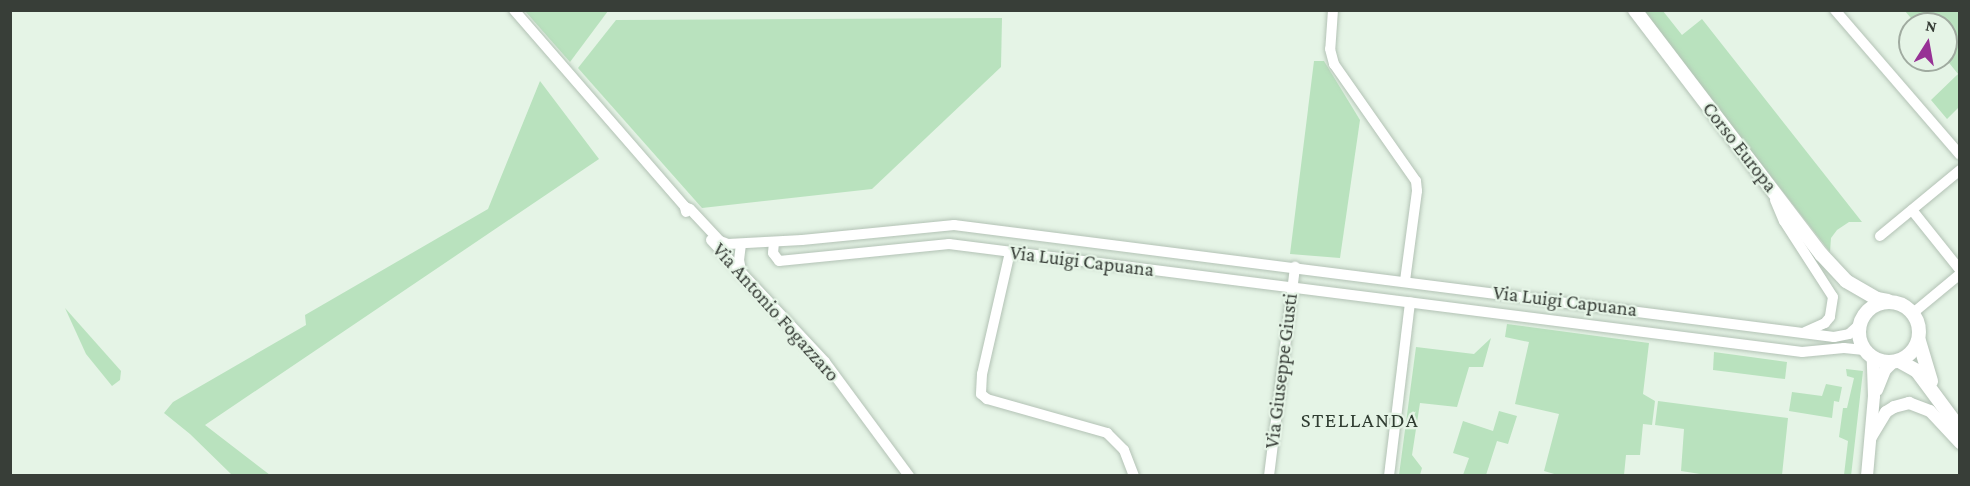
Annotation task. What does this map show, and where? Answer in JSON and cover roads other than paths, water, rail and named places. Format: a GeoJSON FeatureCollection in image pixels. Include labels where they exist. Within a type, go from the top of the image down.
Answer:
{"type":"FeatureCollection","features":[{"type":"Feature","properties":{"kind":"main road","name":"Corso Europa"},"geometry":{"type":"LineString","coordinates":[[1635,10],[1821,254],[1858,297],[1861,320]]}},
{"type":"Feature","properties":{"kind":"main road","name":"Corso Europa"},"geometry":{"type":"LineString","coordinates":[[1846,281],[1869,295],[1888,301]]}},
{"type":"Feature","properties":{"kind":"main road"},"geometry":{"type":"LineString","coordinates":[[1937,397],[1919,341],[1920,330],[1913,313],[1901,304],[1888,301],[1871,307],[1861,320],[1858,336],[1868,354],[1917,371],[1959,429]]}},
{"type":"Feature","properties":{"kind":"main road"},"geometry":{"type":"LineString","coordinates":[[1896,362],[1909,355],[1919,341]]}},
{"type":"Feature","properties":{"kind":"street"},"geometry":{"type":"LineString","coordinates":[[514,10],[685,207]]}},
{"type":"Feature","properties":{"kind":"street"},"geometry":{"type":"LineString","coordinates":[[1333,10],[1330,49],[1334,63],[1416,181],[1417,191],[1406,281],[1407,302],[1389,476]]}},
{"type":"Feature","properties":{"kind":"street"},"geometry":{"type":"LineString","coordinates":[[1835,10],[1959,155]]}},
{"type":"Feature","properties":{"kind":"street"},"geometry":{"type":"LineString","coordinates":[[1880,236],[1959,170]]}},
{"type":"Feature","properties":{"kind":"street"},"geometry":{"type":"LineString","coordinates":[[1768,183],[1784,221],[1833,297],[1834,306],[1825,323],[1803,332]]}},
{"type":"Feature","properties":{"kind":"street","name":"Via Antonio Fogazzaro"},"geometry":{"type":"LineString","coordinates":[[685,207],[720,241],[728,244],[741,244]]}},
{"type":"Feature","properties":{"kind":"street","name":"Via Antonio Fogazzaro"},"geometry":{"type":"LineString","coordinates":[[685,207],[686,212],[742,275],[825,362],[909,476]]}},
{"type":"Feature","properties":{"kind":"street"},"geometry":{"type":"LineString","coordinates":[[1912,210],[1959,272],[1913,313]]}},
{"type":"Feature","properties":{"kind":"street","name":"Via Luigi Capuana"},"geometry":{"type":"LineString","coordinates":[[741,244],[954,225],[1803,332],[1844,336],[1861,320]]}},
{"type":"Feature","properties":{"kind":"street","name":"Via Luigi Capuana"},"geometry":{"type":"LineString","coordinates":[[774,242],[773,253],[779,261],[949,244],[1802,352],[1844,348],[1868,354]]}},
{"type":"Feature","properties":{"kind":"street"},"geometry":{"type":"LineString","coordinates":[[741,244],[739,260],[742,275]]}},
{"type":"Feature","properties":{"kind":"street"},"geometry":{"type":"LineString","coordinates":[[1010,252],[982,374],[981,394],[987,399],[1107,434],[1124,450],[1134,476]]}},
{"type":"Feature","properties":{"kind":"street","name":"Via Giuseppe Giusti"},"geometry":{"type":"LineString","coordinates":[[1269,476],[1295,267]]}},
{"type":"Feature","properties":{"kind":"street"},"geometry":{"type":"LineString","coordinates":[[1683,337],[1682,325],[1687,316]]}},
{"type":"Feature","properties":{"kind":"street"},"geometry":{"type":"LineString","coordinates":[[1755,326],[1764,335],[1757,346]]}},
{"type":"Feature","properties":{"kind":"street"},"geometry":{"type":"LineString","coordinates":[[1867,476],[1874,396],[1868,354]]}},
{"type":"Feature","properties":{"kind":"street"},"geometry":{"type":"LineString","coordinates":[[1874,396],[1881,377],[1896,362]]}},
{"type":"Feature","properties":{"kind":"street"},"geometry":{"type":"LineString","coordinates":[[1871,437],[1886,412],[1909,403],[1930,411],[1959,443]]}},
{"type":"Feature","properties":{"kind":"district","name":"STELLANDA"},"geometry":{"type":"Point","coordinates":[1360,420]}}]}
